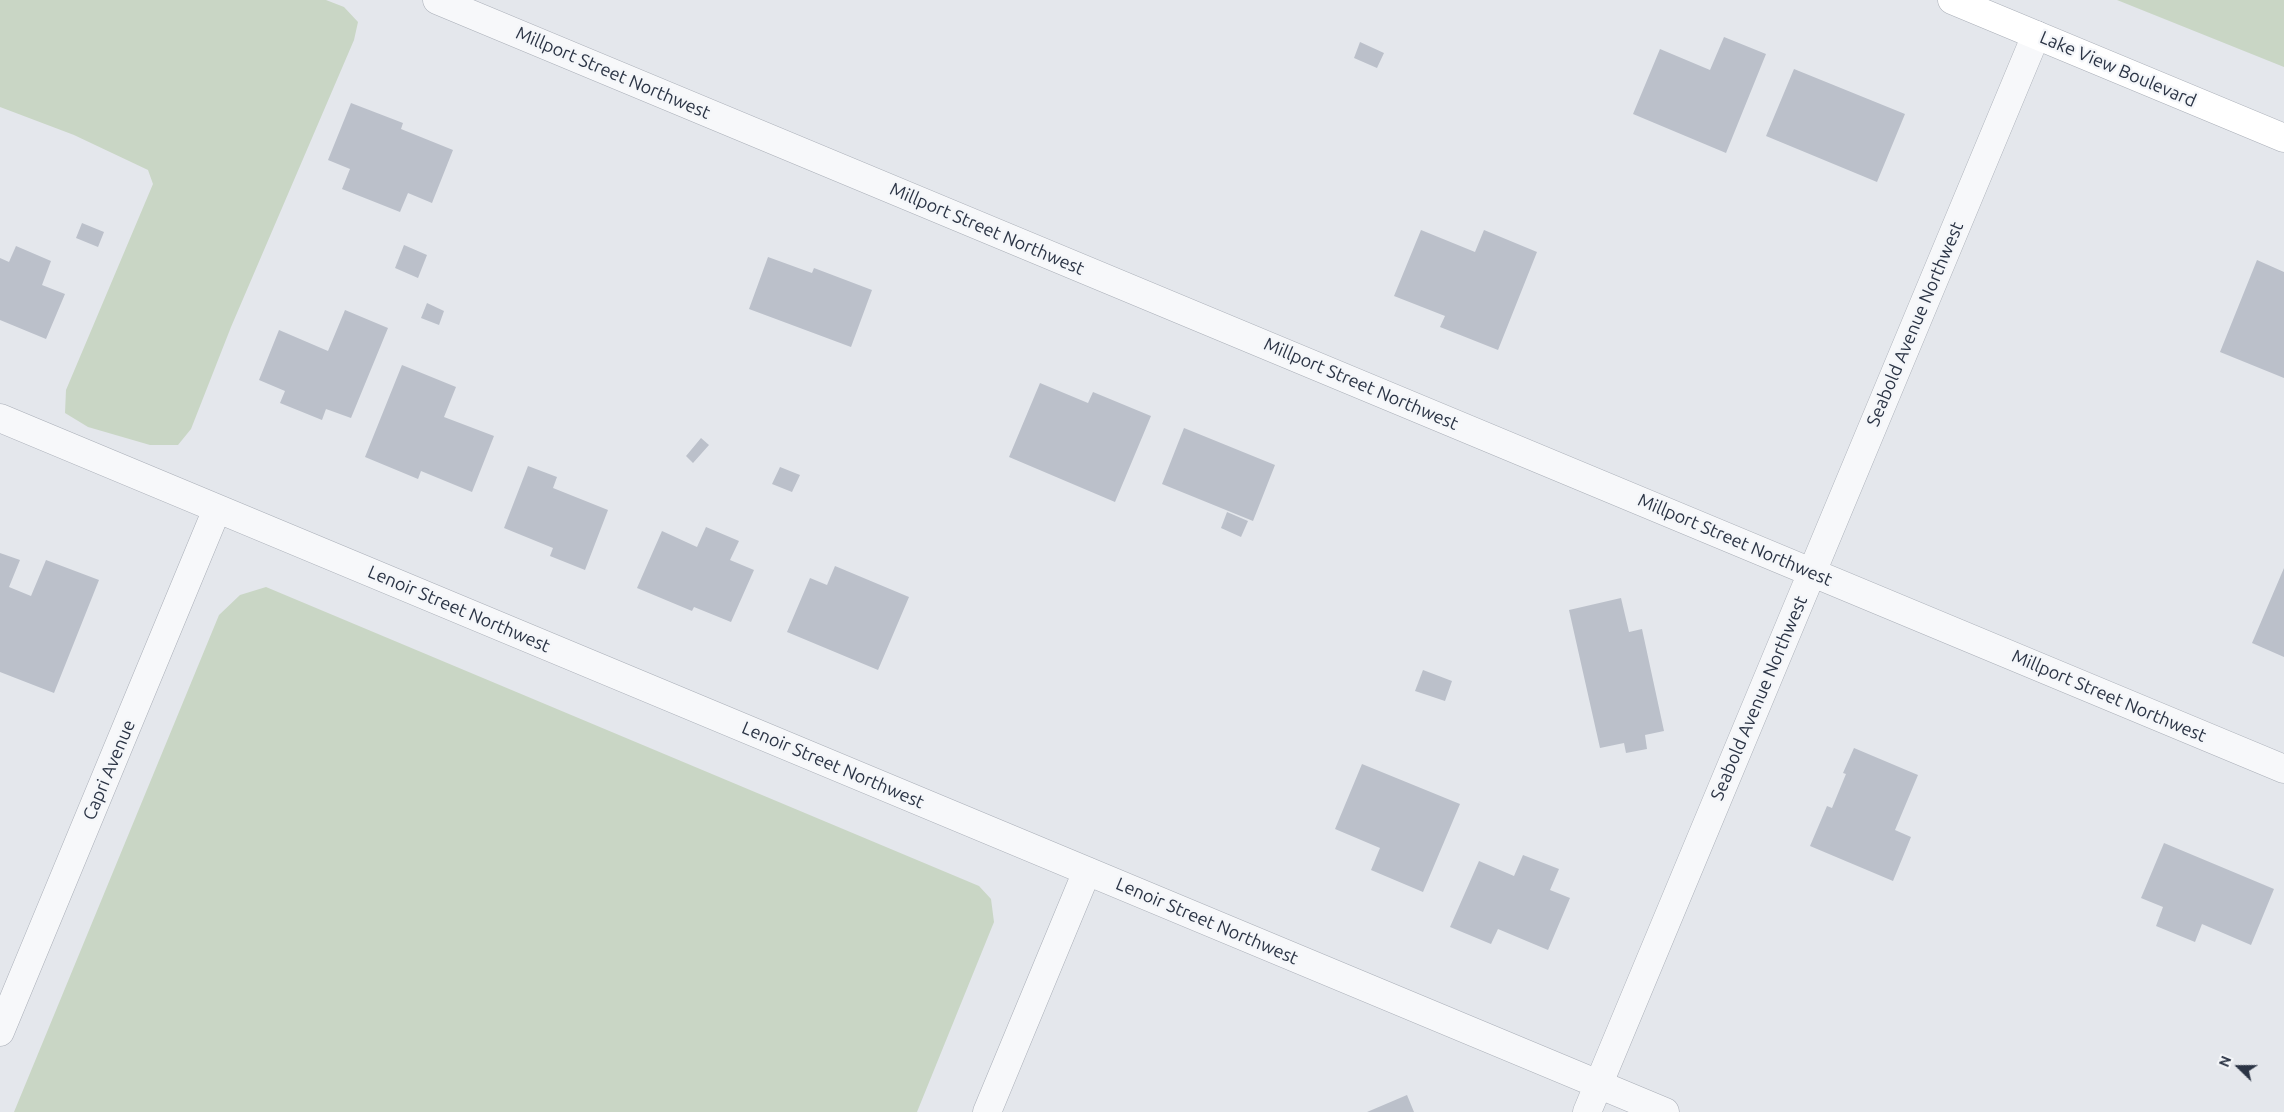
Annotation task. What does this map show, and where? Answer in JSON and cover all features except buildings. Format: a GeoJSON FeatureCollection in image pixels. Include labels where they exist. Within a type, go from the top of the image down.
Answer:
{"type":"FeatureCollection","features":[{"type":"Feature","properties":{"kind":"street","name":"Millport Street Northwest"},"geometry":{"type":"LineString","coordinates":[[437,0],[2284,769]]}},
{"type":"Feature","properties":{"kind":"street","name":"Lake View Boulevard"},"geometry":{"type":"LineString","coordinates":[[1952,0],[2284,138]]}},
{"type":"Feature","properties":{"kind":"street","name":"Seabold Avenue Northwest"},"geometry":{"type":"LineString","coordinates":[[1587,1112],[2036,35]]}},
{"type":"Feature","properties":{"kind":"street","name":"Lenoir Street Northwest"},"geometry":{"type":"LineString","coordinates":[[0,418],[1665,1112]]}},
{"type":"Feature","properties":{"kind":"street","name":"Capri Avenue"},"geometry":{"type":"LineString","coordinates":[[1,1024],[217,509]]}},
{"type":"Feature","properties":{"kind":"street"},"geometry":{"type":"LineString","coordinates":[[987,1112],[1087,871]]}},
{"type":"Feature","properties":{"kind":"green space"},"geometry":{"type":"Polygon","coordinates":[[[0,0],[326,0],[344,7],[358,22],[354,40],[231,327],[191,429],[178,445],[150,445],[88,427],[65,413],[66,390],[153,184],[148,170],[74,135],[0,107],[0,0]]]}},
{"type":"Feature","properties":{"kind":"green space"},"geometry":{"type":"Polygon","coordinates":[[[2117,0],[2284,0],[2284,67],[2117,0]]]}},
{"type":"Feature","properties":{"kind":"green space"},"geometry":{"type":"Polygon","coordinates":[[[266,587],[979,886],[991,899],[994,922],[917,1112],[14,1112],[219,615],[240,595],[266,587]]]}}]}
